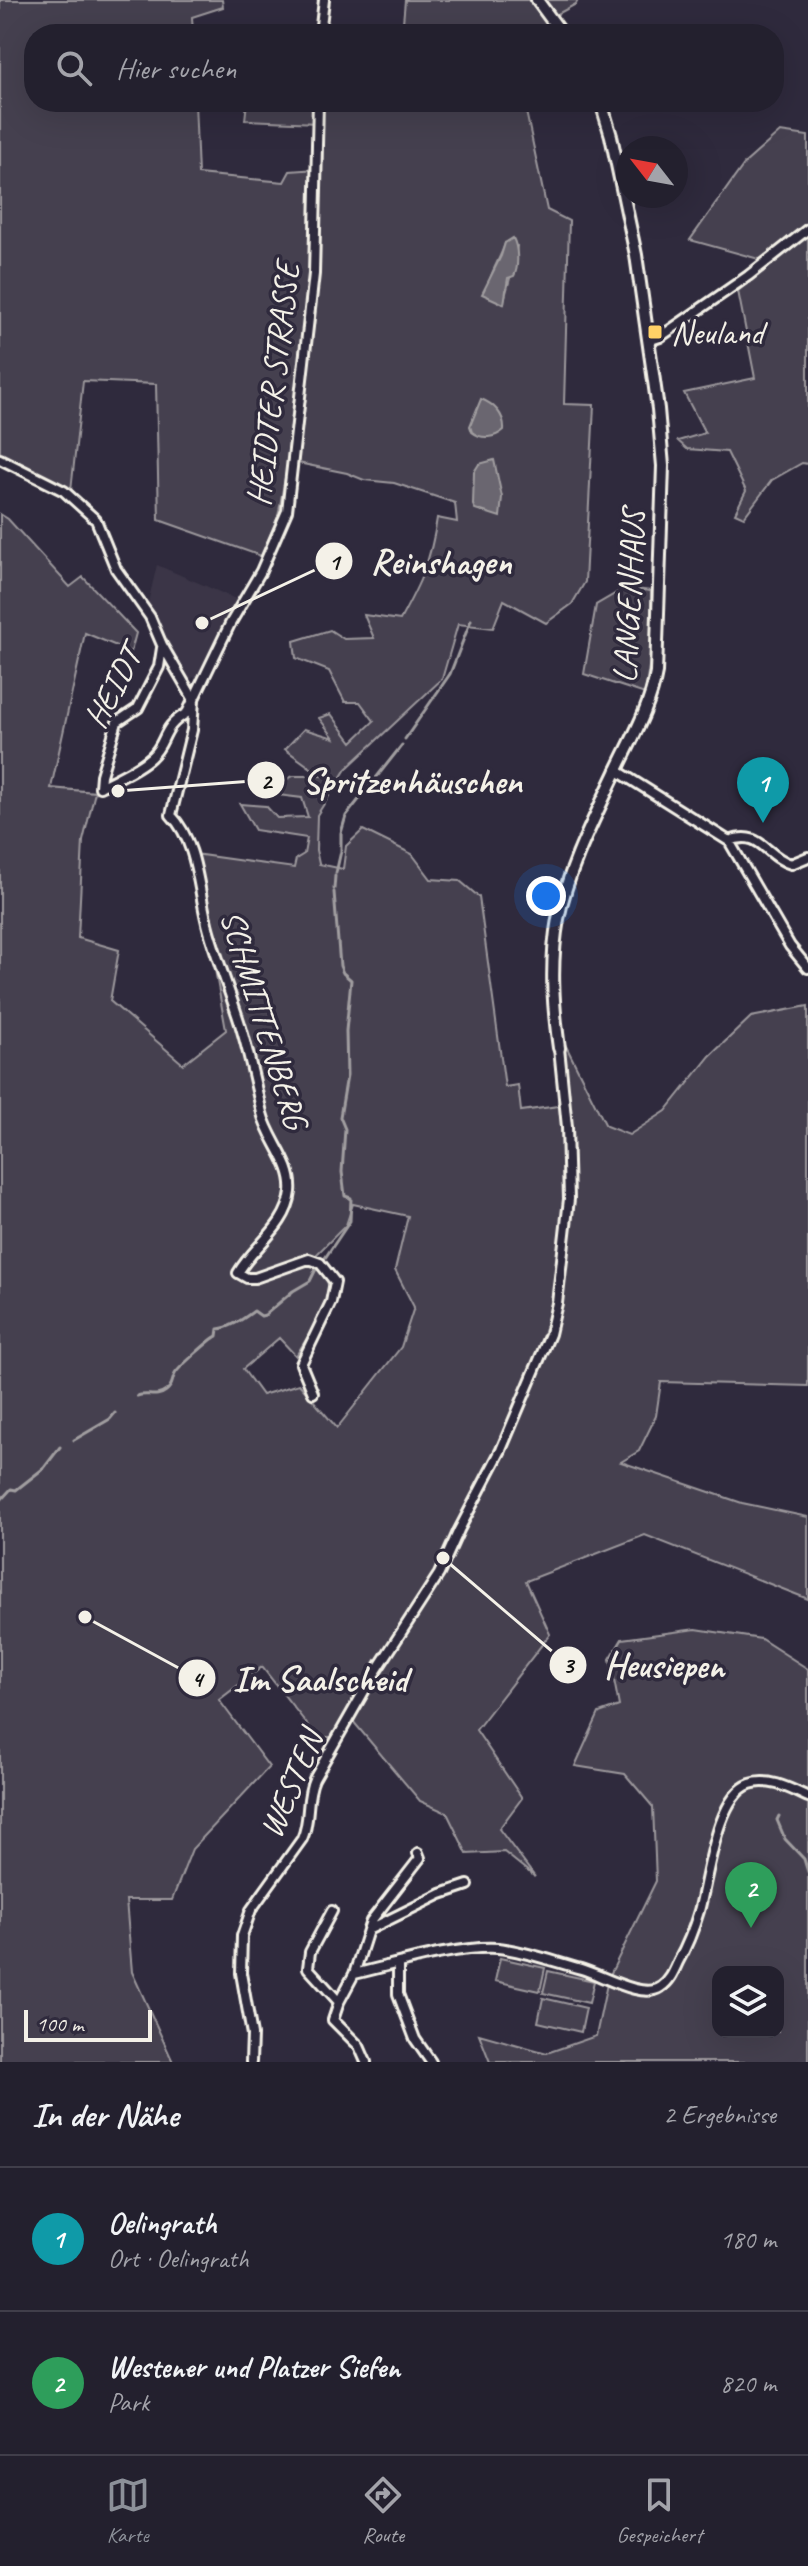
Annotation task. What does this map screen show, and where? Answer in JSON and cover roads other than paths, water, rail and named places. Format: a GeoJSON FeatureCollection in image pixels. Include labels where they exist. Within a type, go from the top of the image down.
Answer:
{"type":"FeatureCollection","features":[{"type":"Feature","properties":{"kind":"street"},"geometry":{"type":"LineString","coordinates":[[321,24],[324,0]]}},
{"type":"Feature","properties":{"kind":"street"},"geometry":{"type":"LineString","coordinates":[[537,0],[555,24]]}},
{"type":"Feature","properties":{"kind":"street","name":"HEIDTER STRASSE"},"geometry":{"type":"LineString","coordinates":[[194,700],[230,624],[261,571],[287,511],[314,274],[318,112]]}},
{"type":"Feature","properties":{"kind":"street","name":"LANGENHAUS"},"geometry":{"type":"LineString","coordinates":[[567,1127],[553,1005],[559,917],[591,826],[650,701],[656,673],[663,466],[636,255],[604,112]]}},
{"type":"Feature","properties":{"kind":"street"},"geometry":{"type":"LineString","coordinates":[[648,341],[660,337],[748,276],[808,229]]}},
{"type":"Feature","properties":{"kind":"street"},"geometry":{"type":"LineString","coordinates":[[0,459],[64,491],[96,520],[116,569],[150,617],[162,645],[194,700]]}},
{"type":"Feature","properties":{"kind":"street","name":"HEIDT"},"geometry":{"type":"LineString","coordinates":[[162,645],[159,667],[138,708],[117,722],[100,787],[151,758],[165,731],[174,720],[187,713],[194,700]]}},
{"type":"Feature","properties":{"kind":"street","name":"SCHMITTENBERG"},"geometry":{"type":"LineString","coordinates":[[194,700],[192,730],[171,815],[185,836],[208,928],[240,1024],[266,1130],[283,1157],[291,1183],[282,1218],[238,1273],[255,1278],[309,1259],[320,1263],[328,1271],[335,1286],[331,1302],[301,1364],[313,1393]]}},
{"type":"Feature","properties":{"kind":"street"},"geometry":{"type":"LineString","coordinates":[[616,770],[729,841],[790,946],[808,968]]}},
{"type":"Feature","properties":{"kind":"street"},"geometry":{"type":"LineString","coordinates":[[729,841],[739,837],[756,840],[791,864],[808,857]]}},
{"type":"Feature","properties":{"kind":"street","name":"WESTEN"},"geometry":{"type":"LineString","coordinates":[[251,2062],[252,2035],[241,1973],[240,1948],[246,1921],[258,1898],[302,1839],[314,1779],[371,1679],[433,1587],[520,1409],[553,1321],[569,1199],[567,1127]]}},
{"type":"Feature","properties":{"kind":"street"},"geometry":{"type":"LineString","coordinates":[[354,1974],[471,1950],[502,1949],[601,1976],[646,1992],[658,1989],[669,1979],[684,1950],[699,1912],[717,1834],[730,1805],[742,1789],[753,1783],[769,1782],[808,1797]]}},
{"type":"Feature","properties":{"kind":"street"},"geometry":{"type":"LineString","coordinates":[[366,2062],[359,2046],[333,2020],[354,1974],[371,1921],[420,1858],[418,1853]]}},
{"type":"Feature","properties":{"kind":"street"},"geometry":{"type":"LineString","coordinates":[[368,1930],[430,1899],[468,1885]]}},
{"type":"Feature","properties":{"kind":"street"},"geometry":{"type":"LineString","coordinates":[[332,1911],[310,1952],[308,1968],[339,2002]]}},
{"type":"Feature","properties":{"kind":"street"},"geometry":{"type":"LineString","coordinates":[[398,1963],[398,1994],[415,2039],[431,2062]]}},
{"type":"Feature","properties":{"kind":"waterway"},"geometry":{"type":"LineString","coordinates":[[405,739],[450,674],[471,620]]}},
{"type":"Feature","properties":{"kind":"waterway"},"geometry":{"type":"LineString","coordinates":[[336,873],[346,816],[402,745]]}},
{"type":"Feature","properties":{"kind":"waterway"},"geometry":{"type":"LineString","coordinates":[[334,889],[335,876]]}},
{"type":"Feature","properties":{"kind":"waterway"},"geometry":{"type":"LineString","coordinates":[[325,1258],[350,1221],[351,1198],[345,1196],[342,1172],[345,1129],[340,1117],[347,1076],[346,1031],[351,980],[340,966],[334,892]]}},
{"type":"Feature","properties":{"kind":"waterway"},"geometry":{"type":"LineString","coordinates":[[137,1396],[159,1395],[166,1391],[177,1371],[217,1336],[218,1329],[232,1325],[254,1311],[265,1315],[310,1281],[316,1269]]}},
{"type":"Feature","properties":{"kind":"waterway"},"geometry":{"type":"LineString","coordinates":[[74,1440],[115,1413]]}},
{"type":"Feature","properties":{"kind":"waterway"},"geometry":{"type":"LineString","coordinates":[[0,1501],[11,1489],[16,1490],[44,1468],[60,1447]]}},
{"type":"Feature","properties":{"kind":"waterway"},"geometry":{"type":"LineString","coordinates":[[779,1816],[777,1820],[785,1839],[804,1859],[808,1872]]}},
{"type":"Feature","properties":{"kind":"place","name":"Neuland"},"geometry":{"type":"Point","coordinates":[655,332]}},
{"type":"Feature","properties":{"kind":"place","name":"Reinshagen"},"geometry":{"type":"Point","coordinates":[202,623]}},
{"type":"Feature","properties":{"kind":"place","name":"Spritzenhäuschen"},"geometry":{"type":"Point","coordinates":[118,791]}},
{"type":"Feature","properties":{"kind":"place","name":"Oelingrath"},"geometry":{"type":"Point","coordinates":[763,823]}},
{"type":"Feature","properties":{"kind":"place","name":"Heusiepen"},"geometry":{"type":"Point","coordinates":[443,1558]}},
{"type":"Feature","properties":{"kind":"place","name":"Im Saalscheid"},"geometry":{"type":"Point","coordinates":[85,1617]}},
{"type":"Feature","properties":{"kind":"place","name":"Westener und Platzer Siefen"},"geometry":{"type":"Point","coordinates":[751,1928]}}]}
